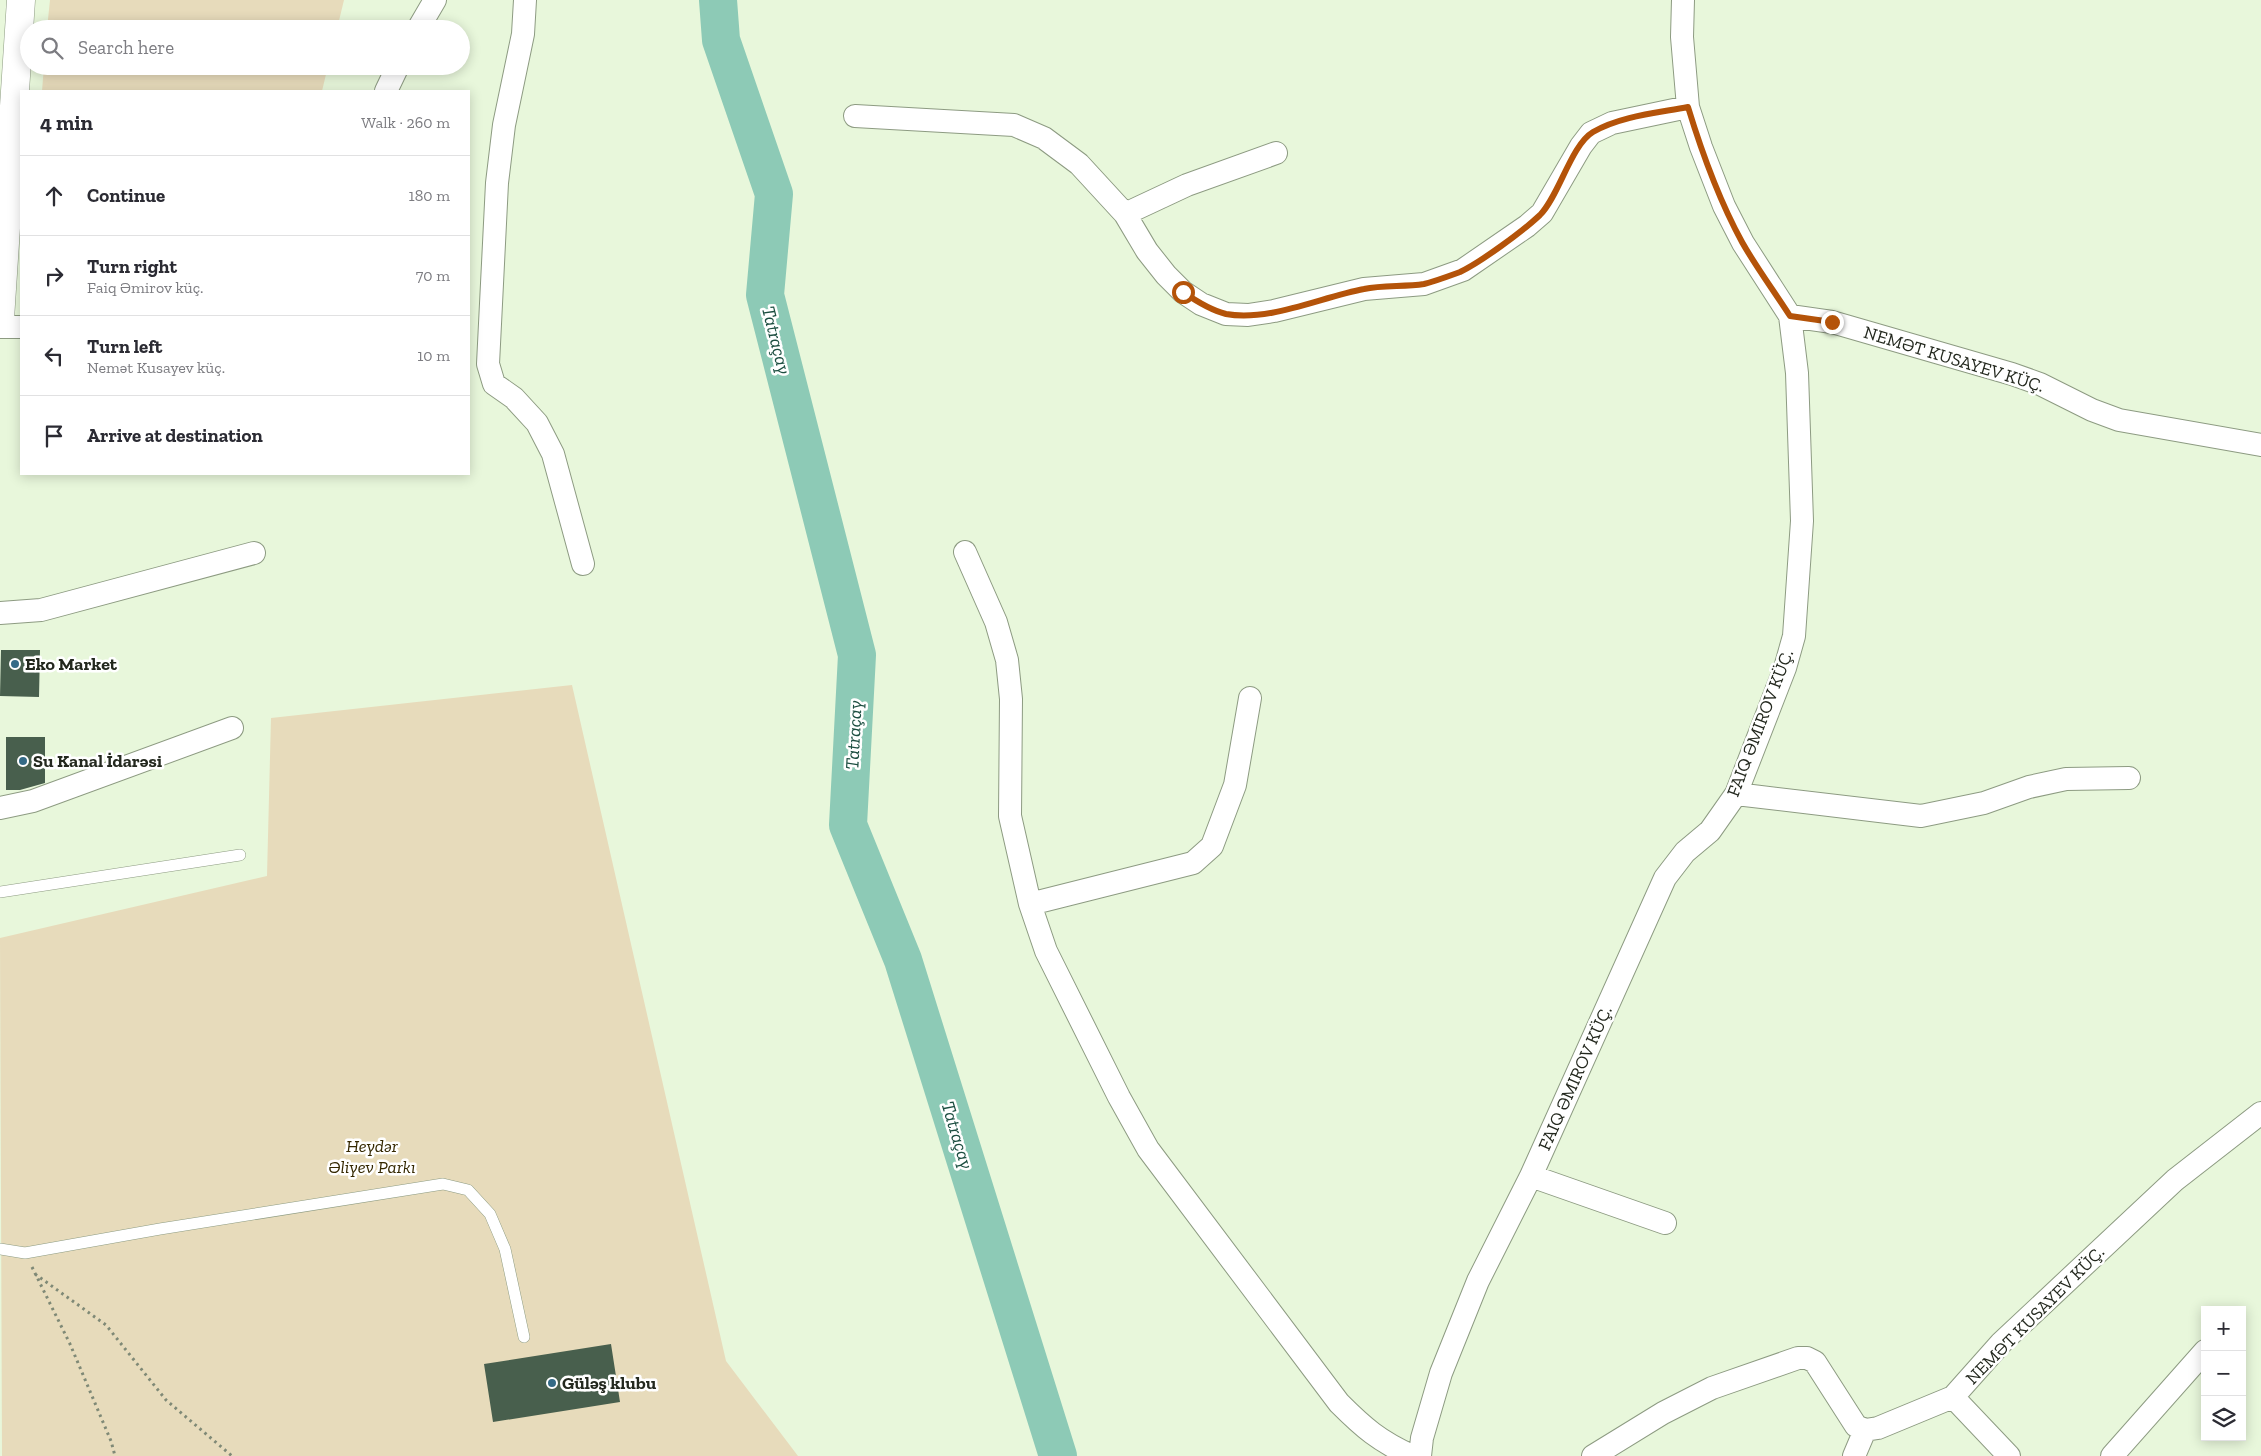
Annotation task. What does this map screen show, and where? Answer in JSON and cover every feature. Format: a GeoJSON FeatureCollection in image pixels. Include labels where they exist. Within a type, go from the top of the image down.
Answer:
{"type":"FeatureCollection","features":[{"type":"Feature","properties":{"kind":"street"},"geometry":{"type":"LineString","coordinates":[[21,20],[22,0]]}},
{"type":"Feature","properties":{"kind":"street"},"geometry":{"type":"LineString","coordinates":[[423,20],[435,0]]}},
{"type":"Feature","properties":{"kind":"street"},"geometry":{"type":"LineString","coordinates":[[525,0],[523,34],[504,125],[497,184],[488,364],[494,384],[514,398],[537,424],[553,454],[583,564]]}},
{"type":"Feature","properties":{"kind":"street","name":"FAIQ ƏMIROV KÜÇ."},"geometry":{"type":"LineString","coordinates":[[1420,1456],[1422,1438],[1441,1373],[1478,1281],[1531,1176],[1665,878],[1685,852],[1710,831],[1736,794],[1785,668],[1794,636],[1802,521],[1796,374],[1790,316],[1743,243],[1724,206],[1701,147],[1688,107],[1682,38],[1683,0]]}},
{"type":"Feature","properties":{"kind":"street"},"geometry":{"type":"LineString","coordinates":[[0,319],[20,29]]}},
{"type":"Feature","properties":{"kind":"street"},"geometry":{"type":"LineString","coordinates":[[386,90],[394,75]]}},
{"type":"Feature","properties":{"kind":"street"},"geometry":{"type":"LineString","coordinates":[[855,116],[1014,125],[1044,138],[1079,164],[1125,214],[1147,251],[1166,275],[1183,292],[1201,304],[1226,314],[1248,315],[1274,311],[1364,289],[1424,284],[1463,270],[1508,240],[1542,213],[1580,146],[1591,133],[1612,123],[1688,107]]}},
{"type":"Feature","properties":{"kind":"street"},"geometry":{"type":"LineString","coordinates":[[1125,214],[1186,185],[1276,153]]}},
{"type":"Feature","properties":{"kind":"street","name":"NEMƏT KUSAYEV KÜÇ."},"geometry":{"type":"LineString","coordinates":[[1790,316],[1832,322],[2012,374],[2040,384],[2092,410],[2119,420],[2261,445]]}},
{"type":"Feature","properties":{"kind":"street"},"geometry":{"type":"LineString","coordinates":[[0,327],[20,327]]}},
{"type":"Feature","properties":{"kind":"street"},"geometry":{"type":"LineString","coordinates":[[965,552],[996,622],[1007,660],[1011,699],[1010,816],[1030,904],[1046,951],[1119,1097],[1148,1149],[1339,1403],[1362,1426],[1385,1444],[1412,1456]]}},
{"type":"Feature","properties":{"kind":"street"},"geometry":{"type":"LineString","coordinates":[[0,614],[41,610],[254,553]]}},
{"type":"Feature","properties":{"kind":"street"},"geometry":{"type":"LineString","coordinates":[[1030,904],[1193,863],[1212,846],[1235,785],[1250,698]]}},
{"type":"Feature","properties":{"kind":"street"},"geometry":{"type":"LineString","coordinates":[[0,808],[33,801],[232,728]]}},
{"type":"Feature","properties":{"kind":"street"},"geometry":{"type":"LineString","coordinates":[[1736,794],[1921,816],[1984,803],[2029,787],[2066,779],[2129,778]]}},
{"type":"Feature","properties":{"kind":"street","name":"NEMƏT KUSAYEV KÜÇ."},"geometry":{"type":"LineString","coordinates":[[1865,1430],[1878,1428],[1953,1398],[2001,1343],[2175,1180],[2261,1112]]}},
{"type":"Feature","properties":{"kind":"street"},"geometry":{"type":"LineString","coordinates":[[1531,1176],[1665,1222]]}},
{"type":"Feature","properties":{"kind":"street"},"geometry":{"type":"LineString","coordinates":[[2112,1456],[2201,1356]]}},
{"type":"Feature","properties":{"kind":"street"},"geometry":{"type":"LineString","coordinates":[[1593,1456],[1663,1412],[1712,1388],[1798,1358],[1807,1358],[1815,1362],[1856,1426],[1865,1430],[1854,1456]]}},
{"type":"Feature","properties":{"kind":"street"},"geometry":{"type":"LineString","coordinates":[[1953,1398],[2009,1456]]}},
{"type":"Feature","properties":{"kind":"lane"},"geometry":{"type":"LineString","coordinates":[[0,892],[240,855]]}},
{"type":"Feature","properties":{"kind":"lane"},"geometry":{"type":"LineString","coordinates":[[0,1249],[25,1253],[160,1229],[442,1184],[468,1190],[490,1214],[505,1249],[524,1337]]}},
{"type":"Feature","properties":{"kind":"path"},"geometry":{"type":"LineString","coordinates":[[25,1253],[70,1344],[111,1441],[115,1456]]}},
{"type":"Feature","properties":{"kind":"path"},"geometry":{"type":"LineString","coordinates":[[35,1274],[106,1325],[166,1400],[232,1456]]}},
{"type":"Feature","properties":{"kind":"green space"},"geometry":{"type":"Polygon","coordinates":[[[50,0],[344,0],[339,20],[48,20],[50,0]]]}},
{"type":"Feature","properties":{"kind":"green space"},"geometry":{"type":"Polygon","coordinates":[[[43,75],[326,75],[322,90],[42,90],[43,75]]]}},
{"type":"Feature","properties":{"kind":"green space","name":"Heydər Əliyev Parkı"},"geometry":{"type":"Polygon","coordinates":[[[572,685],[726,1361],[798,1456],[2,1456],[0,938],[267,876],[271,718],[572,685]]]}},
{"type":"Feature","properties":{"kind":"building"},"geometry":{"type":"Polygon","coordinates":[[[1,650],[40,650],[39,697],[0,696],[1,650]]]}},
{"type":"Feature","properties":{"kind":"building"},"geometry":{"type":"Polygon","coordinates":[[[6,737],[45,737],[45,783],[20,790],[6,790],[6,737]]]}},
{"type":"Feature","properties":{"kind":"building","name":"Güləş klubu"},"geometry":{"type":"Polygon","coordinates":[[[611,1344],[620,1402],[493,1422],[484,1364],[611,1344]]]}},
{"type":"Feature","properties":{"kind":"waterway","name":"Tatraçay"},"geometry":{"type":"LineString","coordinates":[[718,0],[721,40],[774,194],[765,295],[857,655],[848,825],[903,960],[1058,1456]]}},
{"type":"Feature","properties":{"kind":"place","name":"Eko Market"},"geometry":{"type":"Point","coordinates":[15,664]}},
{"type":"Feature","properties":{"kind":"place","name":"Su Kanal İdarəsi"},"geometry":{"type":"Point","coordinates":[23,761]}},
{"type":"Feature","properties":{"kind":"place","name":"Güləş klubu"},"geometry":{"type":"Point","coordinates":[552,1383]}},
{"type":"Feature","properties":{"kind":"route"},"geometry":{"type":"LineString","coordinates":[[1183,292],[1201,304],[1226,314],[1248,315],[1274,311],[1364,289],[1424,284],[1446,277],[1463,270],[1527,226],[1542,213],[1580,146],[1591,133],[1612,123],[1688,107],[1724,206],[1743,243],[1790,316],[1832,322]]}}]}
